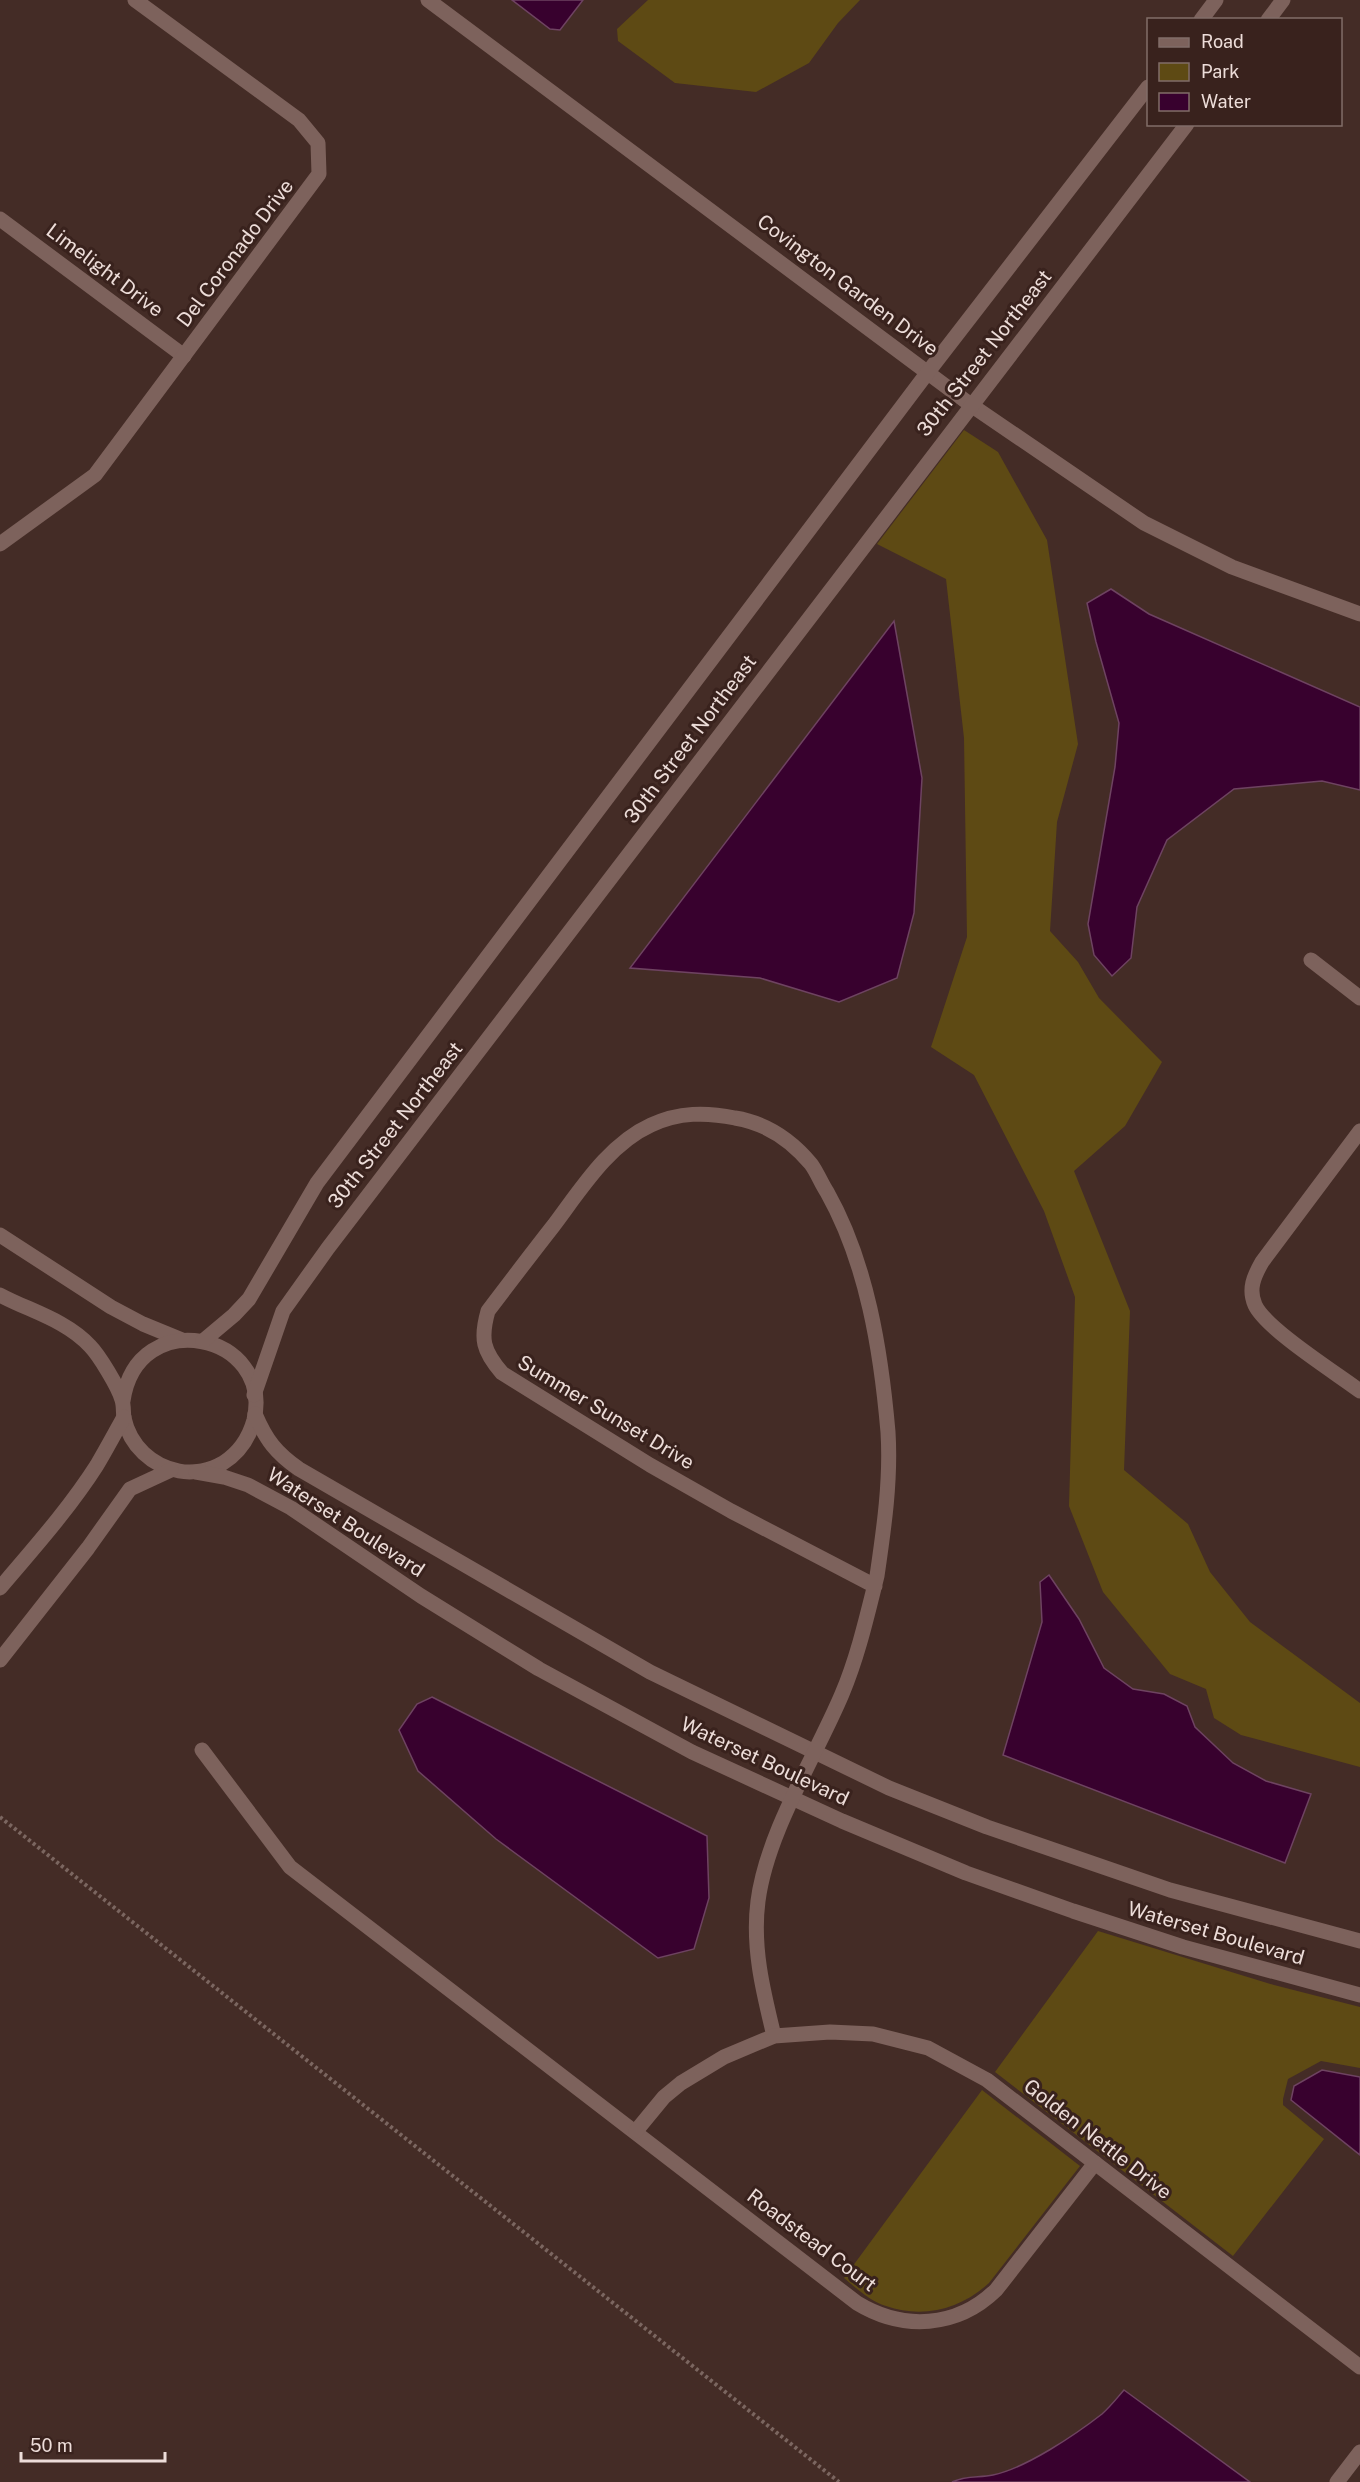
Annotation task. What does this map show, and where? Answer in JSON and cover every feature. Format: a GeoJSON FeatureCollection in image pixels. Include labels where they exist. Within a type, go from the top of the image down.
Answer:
{"type":"FeatureCollection","features":[{"type":"Feature","properties":{"kind":"street","name":"Del Coronado Drive"},"geometry":{"type":"LineString","coordinates":[[0,544],[95,475],[319,174],[318,143],[299,120],[135,0]]}},
{"type":"Feature","properties":{"kind":"street","name":"Covington Garden Drive"},"geometry":{"type":"LineString","coordinates":[[429,0],[970,405],[1144,523],[1232,567],[1360,614]]}},
{"type":"Feature","properties":{"kind":"street"},"geometry":{"type":"LineString","coordinates":[[1202,18],[1216,0]]}},
{"type":"Feature","properties":{"kind":"street"},"geometry":{"type":"LineString","coordinates":[[1270,18],[1283,0]]}},
{"type":"Feature","properties":{"kind":"street","name":"30th Street Northeast"},"geometry":{"type":"LineString","coordinates":[[202,1341],[234,1315],[249,1299],[317,1183],[928,372],[1147,90]]}},
{"type":"Feature","properties":{"kind":"street","name":"30th Street Northeast"},"geometry":{"type":"LineString","coordinates":[[254,1395],[283,1311],[328,1248],[1185,126]]}},
{"type":"Feature","properties":{"kind":"street","name":"Limelight Drive"},"geometry":{"type":"LineString","coordinates":[[0,219],[184,356]]}},
{"type":"Feature","properties":{"kind":"street"},"geometry":{"type":"LineString","coordinates":[[1311,960],[1360,998]]}},
{"type":"Feature","properties":{"kind":"street","name":"Summer Sunset Drive"},"geometry":{"type":"LineString","coordinates":[[774,2036],[756,1947],[758,1900],[766,1865],[793,1799],[842,1692],[861,1640],[875,1586],[888,1500],[888,1433],[877,1339],[853,1253],[835,1206],[811,1165],[792,1145],[771,1129],[746,1120],[708,1113],[680,1115],[650,1125],[616,1148],[588,1180],[488,1311],[483,1331],[488,1356],[502,1373],[650,1465],[875,1586]]}},
{"type":"Feature","properties":{"kind":"street"},"geometry":{"type":"LineString","coordinates":[[1360,1131],[1252,1278],[1252,1293],[1256,1306],[1268,1323],[1360,1391]]}},
{"type":"Feature","properties":{"kind":"street"},"geometry":{"type":"LineString","coordinates":[[0,1235],[111,1307],[143,1324],[182,1340]]}},
{"type":"Feature","properties":{"kind":"street"},"geometry":{"type":"LineString","coordinates":[[0,1295],[69,1329],[89,1345],[99,1356],[123,1401]]}},
{"type":"Feature","properties":{"kind":"street"},"geometry":{"type":"LineString","coordinates":[[182,1340],[202,1341],[224,1349],[241,1364],[252,1384],[255,1414],[247,1438],[240,1448],[220,1464],[196,1472],[171,1470],[149,1458],[140,1450],[127,1430],[123,1401],[129,1376],[146,1355],[163,1345],[182,1340]]}},
{"type":"Feature","properties":{"kind":"street","name":"Waterset Boulevard"},"geometry":{"type":"LineString","coordinates":[[255,1414],[263,1433],[279,1454],[299,1469],[650,1672],[815,1753],[890,1788],[1008,1834],[1170,1890],[1360,1941]]}},
{"type":"Feature","properties":{"kind":"street"},"geometry":{"type":"LineString","coordinates":[[0,1588],[47,1533],[87,1479],[124,1417]]}},
{"type":"Feature","properties":{"kind":"street"},"geometry":{"type":"LineString","coordinates":[[0,1660],[88,1548],[130,1489],[171,1470]]}},
{"type":"Feature","properties":{"kind":"street","name":"Waterset Boulevard"},"geometry":{"type":"LineString","coordinates":[[196,1472],[248,1485],[291,1508],[421,1596],[539,1669],[692,1752],[793,1799],[966,1873],[1073,1911],[1183,1947],[1360,1995]]}},
{"type":"Feature","properties":{"kind":"street","name":"Roadstead Court"},"geometry":{"type":"LineString","coordinates":[[202,1750],[290,1867],[857,2303],[881,2316],[918,2323],[953,2317],[982,2303],[996,2290],[1095,2163]]}},
{"type":"Feature","properties":{"kind":"street","name":"Golden Nettle Drive"},"geometry":{"type":"LineString","coordinates":[[636,2131],[664,2097],[681,2083],[724,2057],[774,2036],[852,2032],[873,2034],[928,2048],[987,2080],[1360,2367]]}},
{"type":"Feature","properties":{"kind":"street"},"geometry":{"type":"LineString","coordinates":[[1337,2482],[1360,2452]]}},
{"type":"Feature","properties":{"kind":"path"},"geometry":{"type":"LineString","coordinates":[[0,1817],[839,2482]]}},
{"type":"Feature","properties":{"kind":"green space"},"geometry":{"type":"Polygon","coordinates":[[[648,0],[860,0],[838,23],[809,63],[756,92],[675,83],[618,41],[617,29],[648,0]]]}},
{"type":"Feature","properties":{"kind":"green space"},"geometry":{"type":"Polygon","coordinates":[[[964,430],[998,452],[1047,540],[1078,744],[1057,822],[1050,931],[1078,962],[1099,998],[1162,1062],[1125,1126],[1074,1171],[1130,1311],[1124,1470],[1188,1524],[1210,1572],[1250,1622],[1360,1703],[1360,1767],[1241,1735],[1214,1718],[1206,1689],[1170,1674],[1103,1592],[1069,1506],[1075,1297],[1044,1211],[974,1075],[931,1047],[967,937],[964,738],[946,579],[877,544],[964,430]]]}},
{"type":"Feature","properties":{"kind":"green space"},"geometry":{"type":"Polygon","coordinates":[[[1098,1931],[1274,1985],[1360,2007],[1360,2068],[1321,2061],[1288,2079],[1283,2105],[1324,2139],[1233,2256],[995,2072],[1098,1931]]]}},
{"type":"Feature","properties":{"kind":"green space"},"geometry":{"type":"Polygon","coordinates":[[[982,2090],[1080,2166],[989,2283],[978,2292],[954,2305],[927,2311],[900,2310],[875,2301],[844,2278],[982,2090]]]}},
{"type":"Feature","properties":{"kind":"water"},"geometry":{"type":"Polygon","coordinates":[[[512,0],[583,0],[560,30],[550,29],[512,0]]]}},
{"type":"Feature","properties":{"kind":"water"},"geometry":{"type":"Polygon","coordinates":[[[1111,589],[1149,614],[1360,707],[1360,790],[1322,781],[1234,789],[1167,840],[1137,907],[1131,958],[1112,976],[1094,955],[1088,924],[1115,767],[1119,723],[1087,603],[1111,589]]]}},
{"type":"Feature","properties":{"kind":"water"},"geometry":{"type":"Polygon","coordinates":[[[894,621],[922,778],[914,913],[897,978],[839,1002],[760,978],[630,968],[894,621]]]}},
{"type":"Feature","properties":{"kind":"water"},"geometry":{"type":"Polygon","coordinates":[[[1049,1575],[1079,1619],[1104,1668],[1133,1689],[1164,1694],[1187,1706],[1195,1727],[1233,1763],[1266,1781],[1311,1794],[1285,1863],[1003,1755],[1042,1622],[1040,1582],[1049,1575]]]}},
{"type":"Feature","properties":{"kind":"water"},"geometry":{"type":"Polygon","coordinates":[[[432,1697],[707,1836],[709,1898],[694,1949],[658,1958],[496,1839],[418,1771],[399,1730],[417,1704],[432,1697]]]}},
{"type":"Feature","properties":{"kind":"water"},"geometry":{"type":"Polygon","coordinates":[[[1322,2070],[1360,2077],[1360,2155],[1291,2100],[1294,2086],[1322,2070]]]}},
{"type":"Feature","properties":{"kind":"water"},"geometry":{"type":"Polygon","coordinates":[[[1124,2390],[1250,2482],[952,2482],[993,2475],[1035,2458],[1102,2414],[1124,2390]]]}}]}
